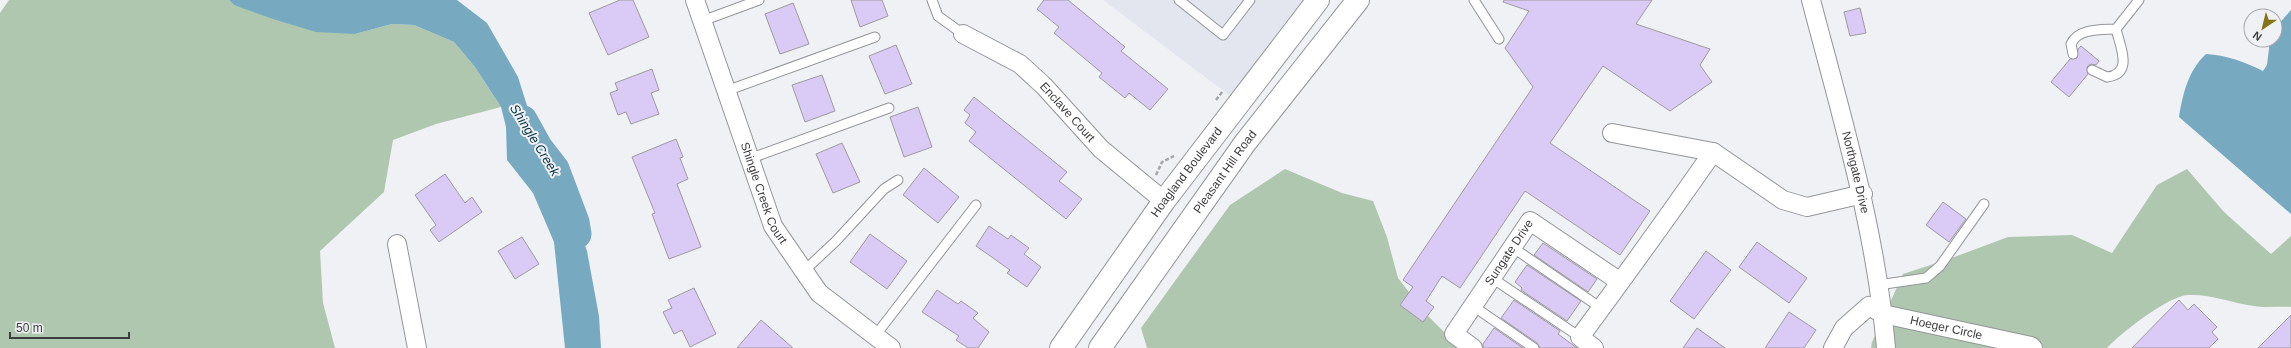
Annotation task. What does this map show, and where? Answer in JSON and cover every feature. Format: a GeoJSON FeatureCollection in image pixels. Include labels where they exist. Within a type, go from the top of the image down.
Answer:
{"type":"FeatureCollection","features":[{"type":"Feature","properties":{"kind":"main road","name":"Hoagland Boulevard"},"geometry":{"type":"LineString","coordinates":[[1061,348],[1164,201],[1318,0]]}},
{"type":"Feature","properties":{"kind":"main road","name":"Pleasant Hill Road"},"geometry":{"type":"LineString","coordinates":[[1100,348],[1245,143],[1358,0]]}},
{"type":"Feature","properties":{"kind":"street","name":"Shingle Creek Court"},"geometry":{"type":"LineString","coordinates":[[694,0],[773,226],[819,293],[891,348]]}},
{"type":"Feature","properties":{"kind":"street","name":"Northgate Drive"},"geometry":{"type":"LineString","coordinates":[[1811,0],[1863,194],[1883,314],[1886,348]]}},
{"type":"Feature","properties":{"kind":"street","name":"Enclave Court"},"geometry":{"type":"LineString","coordinates":[[963,34],[1020,64],[1044,86],[1101,149],[1164,201]]}},
{"type":"Feature","properties":{"kind":"street"},"geometry":{"type":"LineString","coordinates":[[1612,133],[1713,152],[1782,200],[1807,206],[1863,194]]}},
{"type":"Feature","properties":{"kind":"street"},"geometry":{"type":"LineString","coordinates":[[1594,348],[1580,337],[1619,281],[1663,224],[1713,152]]}},
{"type":"Feature","properties":{"kind":"street","name":"Sungate Drive"},"geometry":{"type":"LineString","coordinates":[[1473,348],[1454,334],[1530,221],[1619,281]]}},
{"type":"Feature","properties":{"kind":"street"},"geometry":{"type":"LineString","coordinates":[[397,244],[417,348]]}},
{"type":"Feature","properties":{"kind":"street","name":"Hoeger Circle"},"geometry":{"type":"LineString","coordinates":[[1833,348],[1844,328],[1870,306],[1883,314],[1988,335],[2031,346],[2033,348]]}},
{"type":"Feature","properties":{"kind":"lane"},"geometry":{"type":"LineString","coordinates":[[702,21],[759,0]]}},
{"type":"Feature","properties":{"kind":"lane"},"geometry":{"type":"LineString","coordinates":[[932,0],[938,16],[963,34]]}},
{"type":"Feature","properties":{"kind":"lane"},"geometry":{"type":"LineString","coordinates":[[1178,0],[1223,35],[1250,0]]}},
{"type":"Feature","properties":{"kind":"lane"},"geometry":{"type":"LineString","coordinates":[[1474,0],[1499,39]]}},
{"type":"Feature","properties":{"kind":"lane"},"geometry":{"type":"LineString","coordinates":[[2072,54],[2071,44],[2080,34],[2116,29],[2139,0]]}},
{"type":"Feature","properties":{"kind":"lane"},"geometry":{"type":"LineString","coordinates":[[2092,70],[2107,76],[2118,73],[2121,69],[2124,58],[2116,29]]}},
{"type":"Feature","properties":{"kind":"lane"},"geometry":{"type":"LineString","coordinates":[[726,91],[875,37]]}},
{"type":"Feature","properties":{"kind":"lane"},"geometry":{"type":"LineString","coordinates":[[749,159],[889,108]]}},
{"type":"Feature","properties":{"kind":"lane"},"geometry":{"type":"LineString","coordinates":[[804,271],[836,241],[884,189],[898,180]]}},
{"type":"Feature","properties":{"kind":"lane"},"geometry":{"type":"LineString","coordinates":[[1878,285],[1926,278],[1940,266],[1984,204]]}},
{"type":"Feature","properties":{"kind":"lane"},"geometry":{"type":"LineString","coordinates":[[875,336],[976,205]]}},
{"type":"Feature","properties":{"kind":"lane"},"geometry":{"type":"LineString","coordinates":[[1512,247],[1601,308]]}},
{"type":"Feature","properties":{"kind":"lane"},"geometry":{"type":"LineString","coordinates":[[1492,278],[1580,337]]}},
{"type":"Feature","properties":{"kind":"lane"},"geometry":{"type":"LineString","coordinates":[[1473,306],[1534,348]]}},
{"type":"Feature","properties":{"kind":"shaded area"},"geometry":{"type":"Polygon","coordinates":[[[1103,0],[1308,0],[1233,98],[1103,0]]]}},
{"type":"Feature","properties":{"kind":"green space"},"geometry":{"type":"Polygon","coordinates":[[[9,0],[229,0],[234,5],[355,34],[392,24],[414,25],[454,42],[475,67],[501,107],[436,124],[393,140],[384,192],[320,251],[323,303],[335,348],[0,348],[0,13],[9,0]]]}},
{"type":"Feature","properties":{"kind":"green space"},"geometry":{"type":"Polygon","coordinates":[[[1285,169],[1342,193],[1373,201],[1387,237],[1398,278],[1426,314],[1460,348],[1147,348],[1141,328],[1230,205],[1285,169]]]}},
{"type":"Feature","properties":{"kind":"green space"},"geometry":{"type":"Polygon","coordinates":[[[2187,169],[2224,212],[2271,254],[2291,236],[2291,307],[2259,307],[2197,295],[2179,297],[2145,316],[2107,348],[1871,348],[1872,342],[1903,274],[2008,237],[2072,235],[2112,253],[2157,185],[2187,169]]]}},
{"type":"Feature","properties":{"kind":"water"},"geometry":{"type":"Polygon","coordinates":[[[229,0],[457,0],[487,23],[518,77],[541,150],[568,200],[587,251],[599,316],[601,348],[565,348],[554,242],[533,193],[507,160],[506,127],[501,107],[475,67],[454,42],[414,25],[392,24],[355,34],[316,32],[234,5],[229,0]]]}},
{"type":"Feature","properties":{"kind":"water"},"geometry":{"type":"Polygon","coordinates":[[[2291,10],[2291,214],[2179,117],[2182,99],[2187,83],[2195,68],[2206,54],[2235,60],[2263,71],[2267,65],[2269,48],[2283,48],[2283,19],[2291,10]]]}},
{"type":"Feature","properties":{"kind":"building"},"geometry":{"type":"Polygon","coordinates":[[[620,0],[633,0],[649,37],[608,55],[589,13],[620,0]]]}},
{"type":"Feature","properties":{"kind":"building"},"geometry":{"type":"Polygon","coordinates":[[[851,0],[882,0],[888,16],[860,27],[851,0]]]}},
{"type":"Feature","properties":{"kind":"building"},"geometry":{"type":"Polygon","coordinates":[[[1044,0],[1068,0],[1125,47],[1121,51],[1168,89],[1150,110],[1129,93],[1125,98],[1099,77],[1102,73],[1054,33],[1059,27],[1037,9],[1044,0]]]}},
{"type":"Feature","properties":{"kind":"building"},"geometry":{"type":"Polygon","coordinates":[[[1504,0],[1652,0],[1636,24],[1710,49],[1700,65],[1712,82],[1670,111],[1603,66],[1550,143],[1650,211],[1620,255],[1525,191],[1460,288],[1442,276],[1426,301],[1434,307],[1423,322],[1400,305],[1413,287],[1403,280],[1533,87],[1505,48],[1529,11],[1503,2],[1504,0]]]}},
{"type":"Feature","properties":{"kind":"building"},"geometry":{"type":"Polygon","coordinates":[[[793,3],[809,44],[780,54],[765,14],[793,3]]]}},
{"type":"Feature","properties":{"kind":"building"},"geometry":{"type":"Polygon","coordinates":[[[1860,8],[1866,33],[1850,36],[1844,12],[1860,8]]]}},
{"type":"Feature","properties":{"kind":"building"},"geometry":{"type":"Polygon","coordinates":[[[896,45],[912,84],[885,94],[869,56],[896,45]]]}},
{"type":"Feature","properties":{"kind":"building"},"geometry":{"type":"Polygon","coordinates":[[[2081,46],[2099,61],[2096,65],[2091,64],[2087,67],[2088,74],[2069,97],[2051,82],[2070,59],[2077,58],[2078,49],[2081,46]]]}},
{"type":"Feature","properties":{"kind":"building"},"geometry":{"type":"Polygon","coordinates":[[[652,69],[659,90],[651,93],[659,114],[631,124],[626,112],[618,115],[610,93],[618,90],[615,83],[652,69]]]}},
{"type":"Feature","properties":{"kind":"building"},"geometry":{"type":"Polygon","coordinates":[[[822,75],[835,111],[805,122],[792,85],[822,75]]]}},
{"type":"Feature","properties":{"kind":"building"},"geometry":{"type":"Polygon","coordinates":[[[974,97],[1067,172],[1059,181],[1082,199],[1066,219],[969,141],[976,132],[965,123],[970,115],[964,110],[974,97]]]}},
{"type":"Feature","properties":{"kind":"building"},"geometry":{"type":"Polygon","coordinates":[[[918,107],[932,147],[904,157],[890,117],[918,107]]]}},
{"type":"Feature","properties":{"kind":"building"},"geometry":{"type":"Polygon","coordinates":[[[676,139],[683,157],[680,158],[688,179],[677,184],[701,247],[669,259],[652,214],[655,213],[632,157],[676,139]]]}},
{"type":"Feature","properties":{"kind":"building"},"geometry":{"type":"Polygon","coordinates":[[[842,143],[860,182],[833,193],[816,154],[842,143]]]}},
{"type":"Feature","properties":{"kind":"building"},"geometry":{"type":"Polygon","coordinates":[[[924,168],[959,197],[938,223],[903,195],[924,168]]]}},
{"type":"Feature","properties":{"kind":"building"},"geometry":{"type":"Polygon","coordinates":[[[445,174],[465,203],[472,197],[482,212],[439,242],[430,230],[436,225],[415,195],[445,174]]]}},
{"type":"Feature","properties":{"kind":"building"},"geometry":{"type":"Polygon","coordinates":[[[1943,202],[1966,219],[1949,242],[1926,225],[1943,202]]]}},
{"type":"Feature","properties":{"kind":"building"},"geometry":{"type":"Polygon","coordinates":[[[989,226],[1008,239],[1011,235],[1029,248],[1024,254],[1041,267],[1027,287],[1007,273],[1010,270],[976,246],[989,226]]]}},
{"type":"Feature","properties":{"kind":"building"},"geometry":{"type":"Polygon","coordinates":[[[870,234],[907,261],[887,289],[850,262],[870,234]]]}},
{"type":"Feature","properties":{"kind":"building"},"geometry":{"type":"Polygon","coordinates":[[[522,237],[539,264],[515,279],[498,251],[522,237]]]}},
{"type":"Feature","properties":{"kind":"building"},"geometry":{"type":"Polygon","coordinates":[[[1757,242],[1807,278],[1789,303],[1739,267],[1757,242]]]}},
{"type":"Feature","properties":{"kind":"building"},"geometry":{"type":"Polygon","coordinates":[[[1543,243],[1597,279],[1588,292],[1534,255],[1543,243]]]}},
{"type":"Feature","properties":{"kind":"building"},"geometry":{"type":"Polygon","coordinates":[[[1706,251],[1731,270],[1694,319],[1670,301],[1706,251]]]}},
{"type":"Feature","properties":{"kind":"building"},"geometry":{"type":"Polygon","coordinates":[[[1527,265],[1581,301],[1567,321],[1521,290],[1522,288],[1515,282],[1527,265]]]}},
{"type":"Feature","properties":{"kind":"building"},"geometry":{"type":"Polygon","coordinates":[[[694,288],[716,334],[690,347],[682,330],[674,334],[663,312],[672,308],[668,300],[694,288]]]}},
{"type":"Feature","properties":{"kind":"building"},"geometry":{"type":"Polygon","coordinates":[[[937,290],[958,304],[961,301],[978,313],[973,318],[989,332],[978,348],[968,348],[956,340],[959,336],[922,312],[937,290]]]}},
{"type":"Feature","properties":{"kind":"building"},"geometry":{"type":"Polygon","coordinates":[[[1514,300],[1560,331],[1558,334],[1577,348],[1540,348],[1537,343],[1501,318],[1514,300]]]}},
{"type":"Feature","properties":{"kind":"building"},"geometry":{"type":"Polygon","coordinates":[[[2179,300],[2188,310],[2194,304],[2217,327],[2212,332],[2218,339],[2209,348],[2132,348],[2179,300]]]}},
{"type":"Feature","properties":{"kind":"building"},"geometry":{"type":"Polygon","coordinates":[[[1789,312],[1816,330],[1804,348],[1765,348],[1789,312]]]}},
{"type":"Feature","properties":{"kind":"building"},"geometry":{"type":"Polygon","coordinates":[[[2291,315],[2291,348],[2258,348],[2291,315]]]}},
{"type":"Feature","properties":{"kind":"building"},"geometry":{"type":"Polygon","coordinates":[[[761,320],[793,348],[737,348],[761,320]]]}},
{"type":"Feature","properties":{"kind":"building"},"geometry":{"type":"Polygon","coordinates":[[[1494,328],[1523,348],[1483,348],[1483,344],[1494,328]]]}},
{"type":"Feature","properties":{"kind":"building"},"geometry":{"type":"Polygon","coordinates":[[[1697,328],[1725,348],[1683,348],[1697,328]]]}},
{"type":"Feature","properties":{"kind":"waterway","name":"Shingle Creek"},"geometry":{"type":"LineString","coordinates":[[523,120],[538,147],[555,169],[575,222],[577,234]]}}]}
